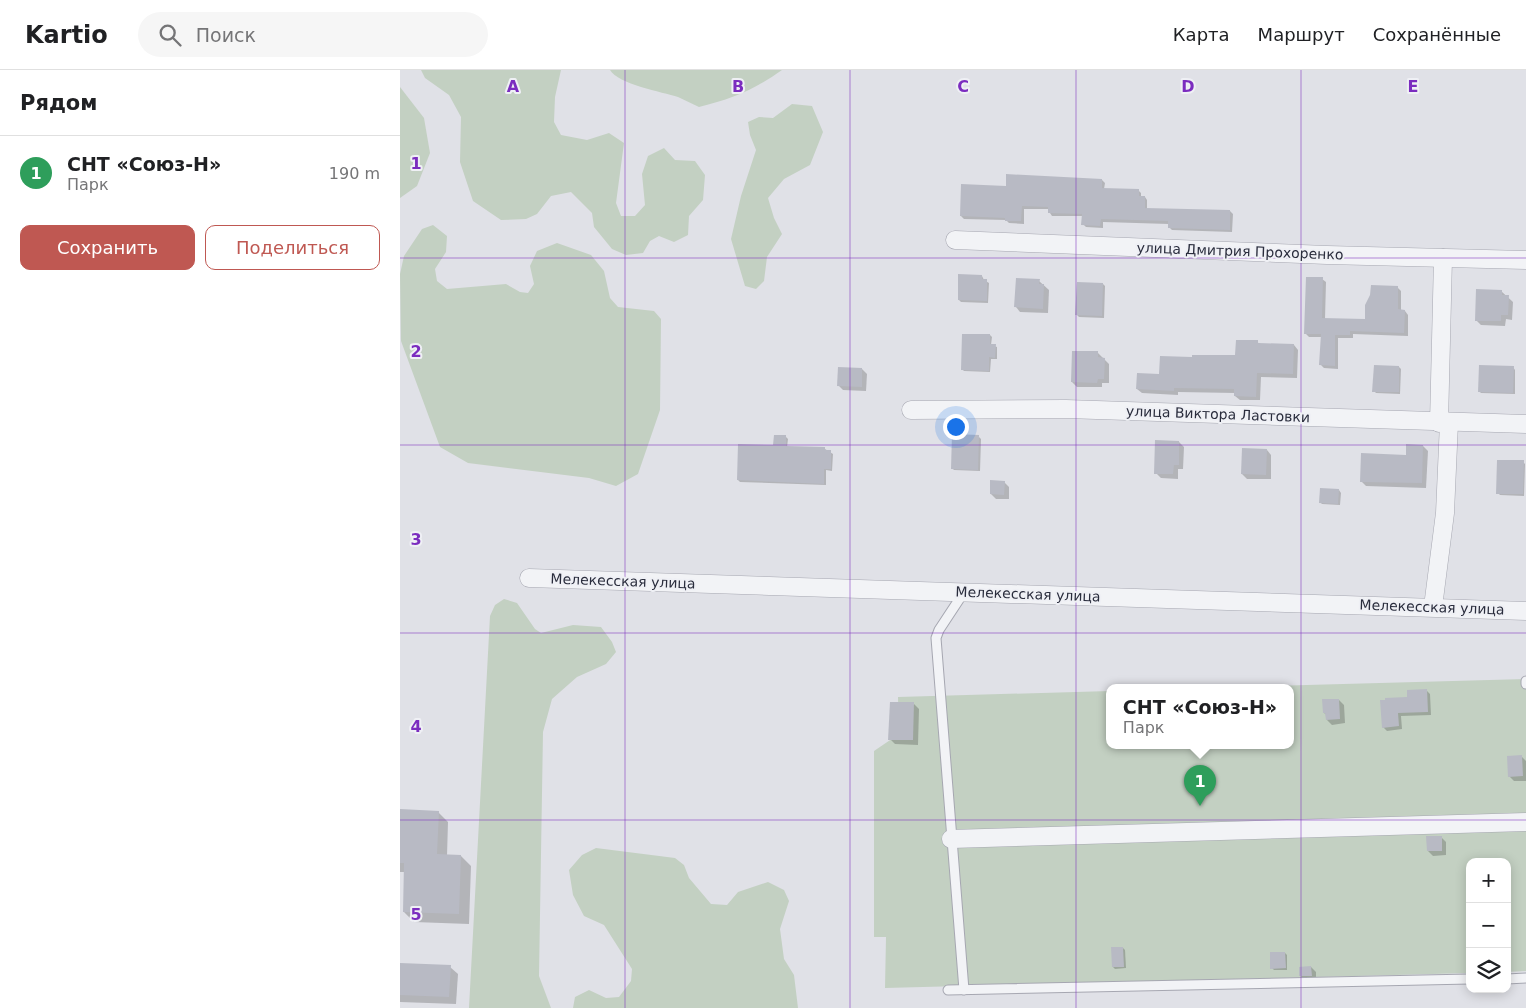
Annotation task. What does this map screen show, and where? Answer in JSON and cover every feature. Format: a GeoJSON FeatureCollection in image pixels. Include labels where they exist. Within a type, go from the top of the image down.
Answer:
{"type":"FeatureCollection","features":[{"type":"Feature","properties":{"kind":"street","name":"улица Дмитрия Прохоренко"},"geometry":{"type":"LineString","coordinates":[[955,240],[1328,255],[1526,260]]}},
{"type":"Feature","properties":{"kind":"street"},"geometry":{"type":"LineString","coordinates":[[1433,607],[1445,513],[1443,258]]}},
{"type":"Feature","properties":{"kind":"street","name":"улица Виктора Ластовки"},"geometry":{"type":"LineString","coordinates":[[911,410],[1066,409],[1444,423],[1526,424]]}},
{"type":"Feature","properties":{"kind":"street","name":"Мелекесская улица"},"geometry":{"type":"LineString","coordinates":[[529,578],[1526,610]]}},
{"type":"Feature","properties":{"kind":"street"},"geometry":{"type":"LineString","coordinates":[[952,839],[1526,822]]}},
{"type":"Feature","properties":{"kind":"lane"},"geometry":{"type":"LineString","coordinates":[[964,990],[936,638],[939,630],[965,592]]}},
{"type":"Feature","properties":{"kind":"lane"},"geometry":{"type":"LineString","coordinates":[[1511,979],[1526,978]]}},
{"type":"Feature","properties":{"kind":"lane"},"geometry":{"type":"LineString","coordinates":[[948,990],[1466,979]]}},
{"type":"Feature","properties":{"kind":"green space"},"geometry":{"type":"Polygon","coordinates":[[[421,70],[561,70],[555,97],[554,122],[561,135],[587,140],[609,133],[624,143],[616,203],[621,216],[635,216],[645,205],[642,174],[648,156],[664,148],[675,160],[695,161],[705,175],[703,200],[689,216],[688,235],[674,242],[659,236],[650,241],[643,253],[626,255],[612,249],[594,227],[592,213],[571,192],[551,196],[537,214],[526,219],[501,220],[473,201],[460,162],[461,117],[449,95],[425,78],[421,70]]]}},
{"type":"Feature","properties":{"kind":"green space"},"geometry":{"type":"Polygon","coordinates":[[[610,70],[782,70],[742,93],[699,107],[678,97],[631,83],[615,75],[610,70]]]}},
{"type":"Feature","properties":{"kind":"green space"},"geometry":{"type":"Polygon","coordinates":[[[400,87],[424,118],[430,153],[417,186],[400,198],[400,87]]]}},
{"type":"Feature","properties":{"kind":"green space"},"geometry":{"type":"Polygon","coordinates":[[[792,104],[812,106],[823,132],[810,165],[784,179],[768,198],[774,218],[782,234],[767,257],[764,281],[756,289],[745,286],[731,239],[741,196],[756,150],[750,135],[748,122],[759,117],[773,118],[792,104]]]}},
{"type":"Feature","properties":{"kind":"green space"},"geometry":{"type":"Polygon","coordinates":[[[433,225],[447,236],[446,252],[435,269],[437,281],[447,289],[506,284],[520,292],[528,293],[534,284],[530,266],[537,251],[557,243],[591,255],[604,271],[610,298],[618,307],[654,311],[661,319],[660,410],[638,474],[616,486],[589,478],[468,463],[440,447],[401,341],[400,274],[404,256],[422,229],[433,225]]]}},
{"type":"Feature","properties":{"kind":"green space"},"geometry":{"type":"Polygon","coordinates":[[[504,599],[517,603],[535,629],[541,633],[573,625],[601,627],[612,642],[616,652],[606,664],[577,677],[552,699],[543,732],[539,976],[551,1008],[469,1008],[490,616],[495,605],[504,599]]]}},
{"type":"Feature","properties":{"kind":"green space"},"geometry":{"type":"Polygon","coordinates":[[[1526,679],[1526,971],[1511,972],[1511,858],[1466,858],[1466,973],[885,988],[886,937],[874,937],[874,751],[899,734],[898,697],[1106,691],[1106,749],[1294,749],[1294,685],[1526,679]]]}},
{"type":"Feature","properties":{"kind":"green space"},"geometry":{"type":"Polygon","coordinates":[[[596,848],[675,858],[684,865],[689,878],[711,904],[727,905],[738,892],[768,882],[784,890],[789,901],[780,929],[784,959],[794,975],[798,1008],[573,1008],[575,997],[589,990],[606,998],[619,997],[631,981],[632,969],[604,925],[584,916],[573,895],[569,870],[582,855],[596,848]]]}},
{"type":"Feature","properties":{"kind":"building"},"geometry":{"type":"Polygon","coordinates":[[[1006,174],[1102,179],[1102,188],[1139,189],[1139,196],[1145,196],[1145,208],[1230,210],[1230,230],[1168,228],[1168,221],[1101,219],[1100,226],[1081,225],[1082,214],[1048,213],[1048,207],[1022,206],[1021,221],[1005,221],[1005,218],[960,216],[961,184],[1006,186],[1006,174]]]}},
{"type":"Feature","properties":{"kind":"building"},"geometry":{"type":"Polygon","coordinates":[[[958,274],[982,275],[982,279],[987,279],[987,301],[958,300],[958,274]]]}},
{"type":"Feature","properties":{"kind":"building"},"geometry":{"type":"Polygon","coordinates":[[[1306,277],[1323,277],[1322,318],[1365,319],[1365,305],[1370,295],[1371,285],[1398,286],[1398,309],[1405,310],[1404,333],[1350,331],[1350,335],[1335,335],[1335,366],[1319,365],[1321,334],[1304,334],[1306,277]]]}},
{"type":"Feature","properties":{"kind":"building"},"geometry":{"type":"Polygon","coordinates":[[[1016,278],[1040,279],[1039,284],[1044,284],[1043,309],[1014,307],[1016,278]]]}},
{"type":"Feature","properties":{"kind":"building"},"geometry":{"type":"Polygon","coordinates":[[[1077,282],[1103,283],[1102,316],[1075,315],[1077,282]]]}},
{"type":"Feature","properties":{"kind":"building"},"geometry":{"type":"Polygon","coordinates":[[[1476,289],[1502,290],[1502,295],[1509,295],[1508,315],[1501,315],[1501,321],[1475,321],[1476,289]]]}},
{"type":"Feature","properties":{"kind":"building"},"geometry":{"type":"Polygon","coordinates":[[[962,334],[990,334],[990,344],[996,344],[995,358],[989,357],[989,371],[961,370],[962,334]]]}},
{"type":"Feature","properties":{"kind":"building"},"geometry":{"type":"Polygon","coordinates":[[[1236,340],[1258,340],[1258,343],[1294,344],[1293,374],[1257,373],[1256,397],[1234,396],[1234,389],[1174,388],[1174,391],[1136,389],[1137,373],[1159,374],[1160,356],[1235,355],[1236,340]]]}},
{"type":"Feature","properties":{"kind":"building"},"geometry":{"type":"Polygon","coordinates":[[[1072,351],[1098,351],[1098,357],[1105,358],[1104,379],[1098,379],[1097,383],[1071,382],[1072,351]]]}},
{"type":"Feature","properties":{"kind":"building"},"geometry":{"type":"Polygon","coordinates":[[[1374,365],[1399,366],[1399,392],[1372,392],[1374,365]]]}},
{"type":"Feature","properties":{"kind":"building"},"geometry":{"type":"Polygon","coordinates":[[[1479,365],[1514,366],[1513,393],[1478,392],[1479,365]]]}},
{"type":"Feature","properties":{"kind":"building"},"geometry":{"type":"Polygon","coordinates":[[[838,367],[862,368],[862,387],[837,386],[838,367]]]}},
{"type":"Feature","properties":{"kind":"building"},"geometry":{"type":"Polygon","coordinates":[[[952,434],[979,435],[978,470],[951,469],[952,434]]]}},
{"type":"Feature","properties":{"kind":"building"},"geometry":{"type":"Polygon","coordinates":[[[774,435],[786,435],[786,446],[825,447],[825,450],[831,450],[831,469],[824,469],[824,484],[737,480],[738,444],[773,445],[774,435]]]}},
{"type":"Feature","properties":{"kind":"building"},"geometry":{"type":"Polygon","coordinates":[[[1155,440],[1179,441],[1179,465],[1174,465],[1173,474],[1154,474],[1155,440]]]}},
{"type":"Feature","properties":{"kind":"building"},"geometry":{"type":"Polygon","coordinates":[[[1406,444],[1423,445],[1422,483],[1360,482],[1361,453],[1406,455],[1406,444]]]}},
{"type":"Feature","properties":{"kind":"building"},"geometry":{"type":"Polygon","coordinates":[[[1242,448],[1267,449],[1266,475],[1241,474],[1242,448]]]}},
{"type":"Feature","properties":{"kind":"building"},"geometry":{"type":"Polygon","coordinates":[[[1497,460],[1524,460],[1523,494],[1496,494],[1497,460]]]}},
{"type":"Feature","properties":{"kind":"building"},"geometry":{"type":"Polygon","coordinates":[[[990,480],[1005,481],[1004,495],[990,494],[990,480]]]}},
{"type":"Feature","properties":{"kind":"building"},"geometry":{"type":"Polygon","coordinates":[[[1320,488],[1339,489],[1338,504],[1319,503],[1320,488]]]}},
{"type":"Feature","properties":{"kind":"building"},"geometry":{"type":"Polygon","coordinates":[[[1427,689],[1428,712],[1398,713],[1399,726],[1382,728],[1380,700],[1407,697],[1407,690],[1427,689]]]}},
{"type":"Feature","properties":{"kind":"building"},"geometry":{"type":"Polygon","coordinates":[[[1322,699],[1339,699],[1340,719],[1326,720],[1325,713],[1323,713],[1322,699]]]}},
{"type":"Feature","properties":{"kind":"building"},"geometry":{"type":"Polygon","coordinates":[[[890,702],[914,702],[913,740],[888,740],[890,702]]]}},
{"type":"Feature","properties":{"kind":"building"},"geometry":{"type":"Polygon","coordinates":[[[1522,755],[1523,776],[1508,777],[1507,756],[1522,755]]]}},
{"type":"Feature","properties":{"kind":"building"},"geometry":{"type":"Polygon","coordinates":[[[400,809],[439,811],[437,854],[461,855],[459,914],[403,912],[404,863],[400,863],[400,809]]]}},
{"type":"Feature","properties":{"kind":"building"},"geometry":{"type":"Polygon","coordinates":[[[1426,836],[1442,836],[1442,851],[1427,851],[1426,836]]]}},
{"type":"Feature","properties":{"kind":"building"},"geometry":{"type":"Polygon","coordinates":[[[1111,947],[1123,947],[1124,967],[1112,967],[1111,947]]]}},
{"type":"Feature","properties":{"kind":"building"},"geometry":{"type":"Polygon","coordinates":[[[1270,952],[1285,952],[1286,968],[1270,969],[1270,952]]]}},
{"type":"Feature","properties":{"kind":"building"},"geometry":{"type":"Polygon","coordinates":[[[400,963],[451,965],[449,997],[400,995],[400,963]]]}},
{"type":"Feature","properties":{"kind":"building"},"geometry":{"type":"Polygon","coordinates":[[[1311,966],[1312,976],[1299,976],[1299,967],[1311,966]]]}},
{"type":"Feature","properties":{"kind":"place","name":"СНТ «Союз-Н»"},"geometry":{"type":"Point","coordinates":[1200,806]}}]}
